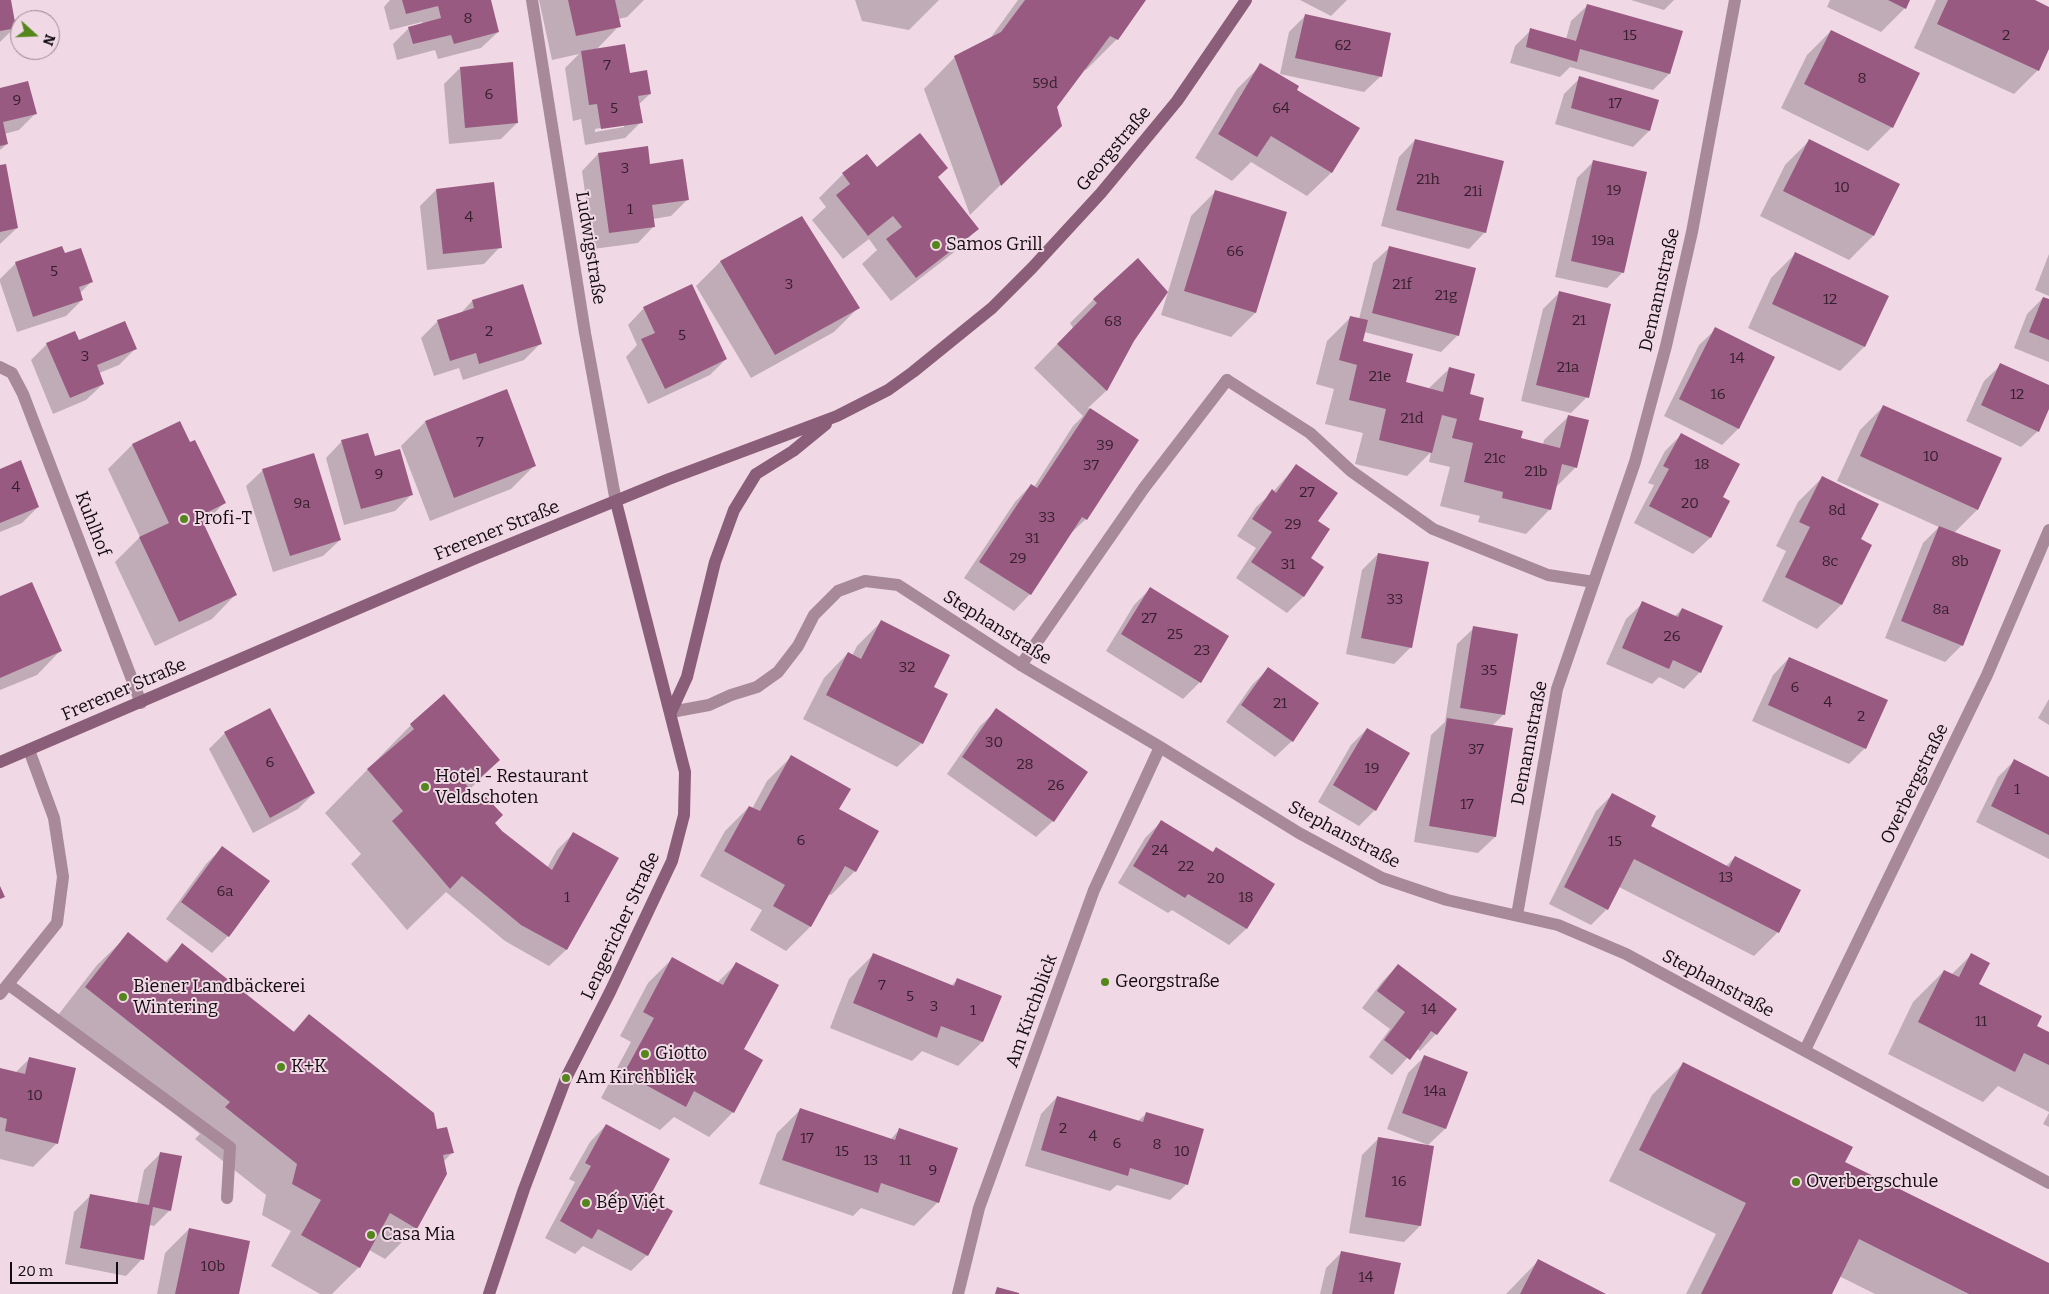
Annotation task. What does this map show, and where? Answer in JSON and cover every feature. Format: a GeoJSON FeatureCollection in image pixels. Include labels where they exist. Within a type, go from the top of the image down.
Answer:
{"type":"FeatureCollection","features":[{"type":"Feature","properties":{"kind":"main road","name":"Georgstraße"},"geometry":{"type":"LineString","coordinates":[[992,308],[1032,268],[1101,193],[1177,101],[1246,0]]}},
{"type":"Feature","properties":{"kind":"main road","name":"Frerener Straße"},"geometry":{"type":"LineString","coordinates":[[0,762],[476,558],[669,479],[837,416],[888,390],[992,308]]}},
{"type":"Feature","properties":{"kind":"main road"},"geometry":{"type":"LineString","coordinates":[[671,712],[686,677],[716,562],[734,510],[756,474],[793,450],[837,416]]}},
{"type":"Feature","properties":{"kind":"main road","name":"Lengericher Straße"},"geometry":{"type":"LineString","coordinates":[[489,1294],[524,1189],[566,1078],[610,992],[672,861],[684,815],[685,772],[616,502]]}},
{"type":"Feature","properties":{"kind":"street","name":"Ludwigstraße"},"geometry":{"type":"LineString","coordinates":[[532,0],[587,342],[616,502]]}},
{"type":"Feature","properties":{"kind":"street","name":"Demannstraße"},"geometry":{"type":"LineString","coordinates":[[1517,915],[1557,689],[1576,628],[1594,582],[1635,462],[1666,346],[1692,232],[1735,0]]}},
{"type":"Feature","properties":{"kind":"street","name":"Kuhlhof"},"geometry":{"type":"LineString","coordinates":[[0,367],[12,372],[23,394],[141,702]]}},
{"type":"Feature","properties":{"kind":"street"},"geometry":{"type":"LineString","coordinates":[[1021,665],[1144,488],[1227,380],[1310,433],[1351,470],[1433,529],[1548,576],[1594,582]]}},
{"type":"Feature","properties":{"kind":"street","name":"Overbergstraße"},"geometry":{"type":"LineString","coordinates":[[1805,1050],[1986,675],[2049,530]]}},
{"type":"Feature","properties":{"kind":"street","name":"Stephanstraße"},"geometry":{"type":"LineString","coordinates":[[671,712],[710,705],[731,695],[757,687],[778,672],[798,646],[814,615],[838,591],[865,581],[898,585],[1021,665],[1160,747],[1299,833],[1382,878],[1447,900],[1558,925],[1626,954],[2049,1183]]}},
{"type":"Feature","properties":{"kind":"street","name":"Am Kirchblick"},"geometry":{"type":"LineString","coordinates":[[958,1294],[979,1208],[1094,890],[1160,747]]}},
{"type":"Feature","properties":{"kind":"street"},"geometry":{"type":"LineString","coordinates":[[29,750],[54,818],[63,877],[57,923],[4,990],[230,1147],[227,1198]]}},
{"type":"Feature","properties":{"kind":"building"},"geometry":{"type":"Polygon","coordinates":[[[0,0],[11,0],[13,10],[10,10],[10,29],[0,31],[0,0]]]}},
{"type":"Feature","properties":{"kind":"building"},"geometry":{"type":"Polygon","coordinates":[[[402,0],[491,0],[499,32],[454,44],[451,35],[413,44],[408,27],[441,18],[438,6],[406,14],[402,0]]]}},
{"type":"Feature","properties":{"kind":"building"},"geometry":{"type":"Polygon","coordinates":[[[568,0],[615,0],[621,27],[576,36],[568,0]]]}},
{"type":"Feature","properties":{"kind":"building"},"geometry":{"type":"Polygon","coordinates":[[[1025,0],[1146,0],[1118,40],[1110,36],[1057,107],[1062,126],[1001,186],[954,56],[1001,32],[1025,0]]]}},
{"type":"Feature","properties":{"kind":"building"},"geometry":{"type":"Polygon","coordinates":[[[1888,0],[1910,0],[1906,9],[1888,0]]]}},
{"type":"Feature","properties":{"kind":"building"},"geometry":{"type":"Polygon","coordinates":[[[1948,0],[2035,0],[2049,7],[2049,49],[2039,71],[1937,24],[1948,0]]]}},
{"type":"Feature","properties":{"kind":"building"},"geometry":{"type":"Polygon","coordinates":[[[1587,4],[1683,31],[1670,74],[1580,49],[1577,62],[1526,47],[1530,28],[1576,41],[1587,4]]]}},
{"type":"Feature","properties":{"kind":"building"},"geometry":{"type":"Polygon","coordinates":[[[1305,14],[1391,33],[1382,77],[1295,58],[1305,14]]]}},
{"type":"Feature","properties":{"kind":"building"},"geometry":{"type":"Polygon","coordinates":[[[1831,30],[1920,73],[1893,128],[1804,84],[1831,30]]]}},
{"type":"Feature","properties":{"kind":"building"},"geometry":{"type":"Polygon","coordinates":[[[625,44],[630,73],[647,70],[651,94],[638,96],[643,123],[601,129],[597,104],[589,105],[581,51],[625,44]]]}},
{"type":"Feature","properties":{"kind":"building"},"geometry":{"type":"Polygon","coordinates":[[[513,62],[518,123],[465,128],[460,67],[513,62]]]}},
{"type":"Feature","properties":{"kind":"building"},"geometry":{"type":"Polygon","coordinates":[[[1260,63],[1299,86],[1297,90],[1360,128],[1332,173],[1271,136],[1257,157],[1218,134],[1260,63]]]}},
{"type":"Feature","properties":{"kind":"building"},"geometry":{"type":"Polygon","coordinates":[[[1579,76],[1659,100],[1650,131],[1571,108],[1579,76]]]}},
{"type":"Feature","properties":{"kind":"building"},"geometry":{"type":"Polygon","coordinates":[[[28,81],[37,114],[3,122],[8,144],[0,146],[0,88],[28,81]]]}},
{"type":"Feature","properties":{"kind":"building"},"geometry":{"type":"Polygon","coordinates":[[[920,133],[948,168],[938,177],[979,229],[916,278],[886,239],[902,227],[893,216],[868,236],[836,195],[850,184],[842,173],[867,154],[877,167],[920,133]]]}},
{"type":"Feature","properties":{"kind":"building"},"geometry":{"type":"Polygon","coordinates":[[[1415,139],[1504,161],[1486,233],[1396,210],[1415,139]]]}},
{"type":"Feature","properties":{"kind":"building"},"geometry":{"type":"Polygon","coordinates":[[[1809,139],[1900,184],[1874,236],[1783,191],[1809,139]]]}},
{"type":"Feature","properties":{"kind":"building"},"geometry":{"type":"Polygon","coordinates":[[[648,146],[650,164],[683,159],[689,200],[652,205],[655,227],[609,233],[598,153],[648,146]]]}},
{"type":"Feature","properties":{"kind":"building"},"geometry":{"type":"Polygon","coordinates":[[[1593,160],[1647,172],[1624,273],[1571,261],[1593,160]]]}},
{"type":"Feature","properties":{"kind":"building"},"geometry":{"type":"Polygon","coordinates":[[[6,164],[18,228],[0,232],[0,165],[6,164]]]}},
{"type":"Feature","properties":{"kind":"building"},"geometry":{"type":"Polygon","coordinates":[[[494,182],[502,248],[443,254],[436,189],[494,182]]]}},
{"type":"Feature","properties":{"kind":"building"},"geometry":{"type":"Polygon","coordinates":[[[1215,190],[1287,212],[1256,313],[1184,291],[1215,190]]]}},
{"type":"Feature","properties":{"kind":"building"},"geometry":{"type":"Polygon","coordinates":[[[802,216],[860,308],[775,355],[720,261],[802,216]]]}},
{"type":"Feature","properties":{"kind":"building"},"geometry":{"type":"Polygon","coordinates":[[[62,246],[65,253],[81,248],[93,282],[79,287],[83,300],[33,317],[15,262],[62,246]]]}},
{"type":"Feature","properties":{"kind":"building"},"geometry":{"type":"Polygon","coordinates":[[[1389,246],[1476,268],[1459,336],[1372,313],[1389,246]]]}},
{"type":"Feature","properties":{"kind":"building"},"geometry":{"type":"Polygon","coordinates":[[[1795,252],[1889,296],[1865,347],[1772,304],[1795,252]]]}},
{"type":"Feature","properties":{"kind":"building"},"geometry":{"type":"Polygon","coordinates":[[[1138,258],[1168,292],[1134,341],[1107,391],[1057,344],[1097,303],[1093,299],[1138,258]]]}},
{"type":"Feature","properties":{"kind":"building"},"geometry":{"type":"Polygon","coordinates":[[[523,284],[542,344],[479,364],[476,353],[450,361],[437,320],[474,308],[472,300],[523,284]]]}},
{"type":"Feature","properties":{"kind":"building"},"geometry":{"type":"Polygon","coordinates":[[[692,284],[727,359],[665,389],[641,339],[655,333],[643,307],[692,284]]]}},
{"type":"Feature","properties":{"kind":"building"},"geometry":{"type":"Polygon","coordinates":[[[1559,291],[1611,304],[1589,398],[1536,385],[1559,291]]]}},
{"type":"Feature","properties":{"kind":"building"},"geometry":{"type":"Polygon","coordinates":[[[2043,297],[2049,299],[2049,340],[2029,332],[2043,297]]]}},
{"type":"Feature","properties":{"kind":"building"},"geometry":{"type":"Polygon","coordinates":[[[1350,316],[1368,320],[1363,341],[1413,354],[1406,382],[1443,392],[1449,367],[1475,374],[1470,394],[1484,398],[1479,420],[1523,431],[1521,438],[1560,448],[1568,415],[1589,420],[1577,468],[1562,464],[1551,510],[1502,498],[1503,492],[1464,482],[1473,443],[1452,438],[1457,419],[1442,415],[1432,453],[1379,440],[1386,409],[1349,400],[1357,365],[1339,360],[1350,316]]]}},
{"type":"Feature","properties":{"kind":"building"},"geometry":{"type":"Polygon","coordinates":[[[125,321],[137,349],[97,365],[104,384],[70,398],[46,343],[75,331],[79,340],[125,321]]]}},
{"type":"Feature","properties":{"kind":"building"},"geometry":{"type":"Polygon","coordinates":[[[1715,327],[1775,357],[1739,429],[1679,399],[1715,327]]]}},
{"type":"Feature","properties":{"kind":"building"},"geometry":{"type":"Polygon","coordinates":[[[2000,363],[2049,385],[2049,409],[2039,432],[1981,405],[2000,363]]]}},
{"type":"Feature","properties":{"kind":"building"},"geometry":{"type":"Polygon","coordinates":[[[507,389],[536,466],[454,498],[425,421],[507,389]]]}},
{"type":"Feature","properties":{"kind":"building"},"geometry":{"type":"Polygon","coordinates":[[[1883,405],[2002,458],[1978,510],[1860,456],[1883,405]]]}},
{"type":"Feature","properties":{"kind":"building"},"geometry":{"type":"Polygon","coordinates":[[[1090,408],[1139,440],[1087,520],[1082,517],[1031,595],[979,562],[1031,484],[1037,488],[1090,408]]]}},
{"type":"Feature","properties":{"kind":"building","name":"Profi-T"},"geometry":{"type":"Polygon","coordinates":[[[180,421],[190,442],[195,440],[226,503],[200,516],[237,595],[179,622],[139,537],[169,523],[132,444],[180,421]]]}},
{"type":"Feature","properties":{"kind":"building"},"geometry":{"type":"Polygon","coordinates":[[[368,433],[375,456],[400,449],[413,495],[361,509],[341,440],[368,433]]]}},
{"type":"Feature","properties":{"kind":"building"},"geometry":{"type":"Polygon","coordinates":[[[1681,433],[1740,464],[1723,497],[1730,501],[1711,538],[1649,506],[1669,469],[1663,466],[1681,433]]]}},
{"type":"Feature","properties":{"kind":"building"},"geometry":{"type":"Polygon","coordinates":[[[314,453],[341,540],[290,556],[262,469],[314,453]]]}},
{"type":"Feature","properties":{"kind":"building"},"geometry":{"type":"Polygon","coordinates":[[[21,460],[39,507],[0,523],[0,469],[21,460]]]}},
{"type":"Feature","properties":{"kind":"building"},"geometry":{"type":"Polygon","coordinates":[[[1296,464],[1338,493],[1318,521],[1330,529],[1311,558],[1324,567],[1304,597],[1251,562],[1272,532],[1252,519],[1272,489],[1276,493],[1296,464]]]}},
{"type":"Feature","properties":{"kind":"building"},"geometry":{"type":"Polygon","coordinates":[[[1822,476],[1879,504],[1861,539],[1872,545],[1842,605],[1785,577],[1810,527],[1799,522],[1822,476]]]}},
{"type":"Feature","properties":{"kind":"building"},"geometry":{"type":"Polygon","coordinates":[[[1939,526],[2001,550],[1963,646],[1901,621],[1939,526]]]}},
{"type":"Feature","properties":{"kind":"building"},"geometry":{"type":"Polygon","coordinates":[[[1378,553],[1429,562],[1412,648],[1361,638],[1378,553]]]}},
{"type":"Feature","properties":{"kind":"building"},"geometry":{"type":"Polygon","coordinates":[[[32,582],[62,651],[0,678],[0,596],[32,582]]]}},
{"type":"Feature","properties":{"kind":"building"},"geometry":{"type":"Polygon","coordinates":[[[1150,587],[1229,636],[1201,683],[1121,634],[1150,587]]]}},
{"type":"Feature","properties":{"kind":"building"},"geometry":{"type":"Polygon","coordinates":[[[1642,601],[1678,617],[1682,608],[1723,626],[1701,673],[1673,660],[1669,669],[1622,648],[1642,601]]]}},
{"type":"Feature","properties":{"kind":"building"},"geometry":{"type":"Polygon","coordinates":[[[881,620],[950,655],[934,687],[948,694],[923,744],[826,695],[848,652],[861,659],[881,620]]]}},
{"type":"Feature","properties":{"kind":"building"},"geometry":{"type":"Polygon","coordinates":[[[1473,626],[1518,634],[1505,715],[1460,708],[1473,626]]]}},
{"type":"Feature","properties":{"kind":"building"},"geometry":{"type":"Polygon","coordinates":[[[1789,657],[1888,700],[1866,749],[1768,705],[1789,657]]]}},
{"type":"Feature","properties":{"kind":"building"},"geometry":{"type":"Polygon","coordinates":[[[1268,667],[1319,703],[1293,742],[1241,705],[1268,667]]]}},
{"type":"Feature","properties":{"kind":"building"},"geometry":{"type":"Polygon","coordinates":[[[444,694],[500,760],[480,778],[471,768],[460,777],[480,802],[486,797],[503,815],[495,823],[502,831],[552,870],[573,832],[619,858],[567,950],[521,925],[462,876],[450,889],[392,821],[403,811],[367,769],[414,729],[410,724],[444,694]]]}},
{"type":"Feature","properties":{"kind":"building"},"geometry":{"type":"Polygon","coordinates":[[[270,708],[315,793],[270,818],[224,732],[270,708]]]}},
{"type":"Feature","properties":{"kind":"building"},"geometry":{"type":"Polygon","coordinates":[[[996,708],[1088,772],[1054,822],[962,757],[996,708]]]}},
{"type":"Feature","properties":{"kind":"building"},"geometry":{"type":"Polygon","coordinates":[[[1447,718],[1513,728],[1496,837],[1429,826],[1447,718]]]}},
{"type":"Feature","properties":{"kind":"building"},"geometry":{"type":"Polygon","coordinates":[[[1367,728],[1410,753],[1376,811],[1333,785],[1367,728]]]}},
{"type":"Feature","properties":{"kind":"building"},"geometry":{"type":"Polygon","coordinates":[[[791,755],[851,789],[839,809],[879,831],[856,872],[845,866],[811,927],[773,906],[785,885],[724,851],[749,806],[760,811],[791,755]]]}},
{"type":"Feature","properties":{"kind":"building"},"geometry":{"type":"Polygon","coordinates":[[[2014,759],[2049,777],[2049,835],[1991,806],[2014,759]]]}},
{"type":"Feature","properties":{"kind":"building"},"geometry":{"type":"Polygon","coordinates":[[[1612,793],[1656,816],[1651,826],[1729,867],[1735,856],[1801,890],[1779,933],[1634,859],[1608,910],[1564,887],[1612,793]]]}},
{"type":"Feature","properties":{"kind":"building"},"geometry":{"type":"Polygon","coordinates":[[[1161,820],[1213,852],[1216,847],[1275,884],[1247,929],[1188,894],[1185,898],[1133,866],[1161,820]]]}},
{"type":"Feature","properties":{"kind":"building"},"geometry":{"type":"Polygon","coordinates":[[[222,846],[270,881],[229,937],[181,902],[222,846]]]}},
{"type":"Feature","properties":{"kind":"building"},"geometry":{"type":"Polygon","coordinates":[[[0,886],[5,897],[0,899],[0,886]]]}},
{"type":"Feature","properties":{"kind":"building","name":"K+K"},"geometry":{"type":"Polygon","coordinates":[[[128,932],[167,963],[182,943],[294,1032],[309,1014],[434,1113],[437,1129],[447,1127],[454,1153],[443,1155],[447,1174],[417,1229],[390,1213],[360,1268],[301,1235],[321,1200],[292,1184],[297,1164],[225,1107],[230,1102],[85,987],[128,932]]]}},
{"type":"Feature","properties":{"kind":"building"},"geometry":{"type":"Polygon","coordinates":[[[873,953],[954,986],[957,978],[1002,996],[983,1042],[941,1026],[937,1038],[853,1003],[873,953]]]}},
{"type":"Feature","properties":{"kind":"building"},"geometry":{"type":"Polygon","coordinates":[[[1971,953],[1990,963],[1979,984],[2042,1016],[2037,1026],[2049,1032],[2049,1065],[2024,1053],[2015,1072],[1918,1022],[1944,970],[1959,977],[1971,953]]]}},
{"type":"Feature","properties":{"kind":"building"},"geometry":{"type":"Polygon","coordinates":[[[672,957],[723,985],[736,962],[779,985],[744,1049],[763,1060],[734,1113],[694,1091],[686,1107],[624,1073],[654,1018],[643,1012],[672,957]]]}},
{"type":"Feature","properties":{"kind":"building"},"geometry":{"type":"Polygon","coordinates":[[[1398,964],[1457,1009],[1437,1035],[1431,1031],[1410,1060],[1384,1040],[1405,1012],[1377,991],[1398,964]]]}},
{"type":"Feature","properties":{"kind":"building"},"geometry":{"type":"Polygon","coordinates":[[[1424,1055],[1468,1072],[1446,1129],[1402,1113],[1424,1055]]]}},
{"type":"Feature","properties":{"kind":"building"},"geometry":{"type":"Polygon","coordinates":[[[29,1057],[76,1068],[58,1144],[5,1131],[7,1119],[0,1117],[0,1068],[25,1074],[29,1057]]]}},
{"type":"Feature","properties":{"kind":"building","name":"Overbergschule"},"geometry":{"type":"Polygon","coordinates":[[[1683,1062],[1853,1147],[1845,1162],[2049,1263],[2049,1294],[1969,1294],[1859,1239],[1832,1294],[1701,1294],[1746,1203],[1639,1150],[1683,1062]]]}},
{"type":"Feature","properties":{"kind":"building"},"geometry":{"type":"Polygon","coordinates":[[[1057,1096],[1143,1122],[1146,1112],[1204,1129],[1188,1185],[1130,1168],[1128,1176],[1041,1150],[1057,1096]]]}},
{"type":"Feature","properties":{"kind":"building"},"geometry":{"type":"Polygon","coordinates":[[[800,1108],[895,1140],[899,1128],[958,1148],[939,1203],[881,1183],[878,1193],[782,1160],[800,1108]]]}},
{"type":"Feature","properties":{"kind":"building"},"geometry":{"type":"Polygon","coordinates":[[[606,1124],[670,1159],[649,1198],[673,1211],[648,1256],[598,1229],[592,1239],[560,1221],[591,1166],[585,1163],[606,1124]]]}},
{"type":"Feature","properties":{"kind":"building"},"geometry":{"type":"Polygon","coordinates":[[[1378,1137],[1434,1146],[1421,1226],[1365,1217],[1378,1137]]]}},
{"type":"Feature","properties":{"kind":"building"},"geometry":{"type":"Polygon","coordinates":[[[160,1152],[182,1156],[171,1211],[153,1207],[144,1260],[80,1248],[90,1194],[149,1205],[160,1152]]]}},
{"type":"Feature","properties":{"kind":"building"},"geometry":{"type":"Polygon","coordinates":[[[189,1228],[250,1241],[239,1294],[175,1294],[189,1228]]]}},
{"type":"Feature","properties":{"kind":"building"},"geometry":{"type":"Polygon","coordinates":[[[1341,1251],[1401,1263],[1394,1294],[1332,1294],[1341,1251]]]}},
{"type":"Feature","properties":{"kind":"building"},"geometry":{"type":"Polygon","coordinates":[[[1538,1259],[1606,1294],[1520,1294],[1538,1259]]]}},
{"type":"Feature","properties":{"kind":"building"},"geometry":{"type":"Polygon","coordinates":[[[997,1287],[1019,1293],[1019,1294],[995,1294],[997,1287]]]}},
{"type":"Feature","properties":{"kind":"place","name":"Samos Grill"},"geometry":{"type":"Point","coordinates":[936,245]}},
{"type":"Feature","properties":{"kind":"place","name":"Profi-T"},"geometry":{"type":"Point","coordinates":[184,519]}},
{"type":"Feature","properties":{"kind":"place","name":"Hotel - Restaurant Veldschoten"},"geometry":{"type":"Point","coordinates":[425,787]}},
{"type":"Feature","properties":{"kind":"place","name":"Georgstraße"},"geometry":{"type":"Point","coordinates":[1105,982]}},
{"type":"Feature","properties":{"kind":"place","name":"Biener Landbäckerei Wintering"},"geometry":{"type":"Point","coordinates":[123,997]}},
{"type":"Feature","properties":{"kind":"place","name":"Giotto"},"geometry":{"type":"Point","coordinates":[645,1054]}},
{"type":"Feature","properties":{"kind":"place","name":"K+K"},"geometry":{"type":"Point","coordinates":[281,1067]}},
{"type":"Feature","properties":{"kind":"place","name":"Am Kirchblick"},"geometry":{"type":"Point","coordinates":[566,1078]}},
{"type":"Feature","properties":{"kind":"place","name":"Overbergschule"},"geometry":{"type":"Point","coordinates":[1796,1182]}},
{"type":"Feature","properties":{"kind":"place","name":"Bếp Việt"},"geometry":{"type":"Point","coordinates":[586,1203]}},
{"type":"Feature","properties":{"kind":"place","name":"Casa Mia"},"geometry":{"type":"Point","coordinates":[371,1235]}}]}
